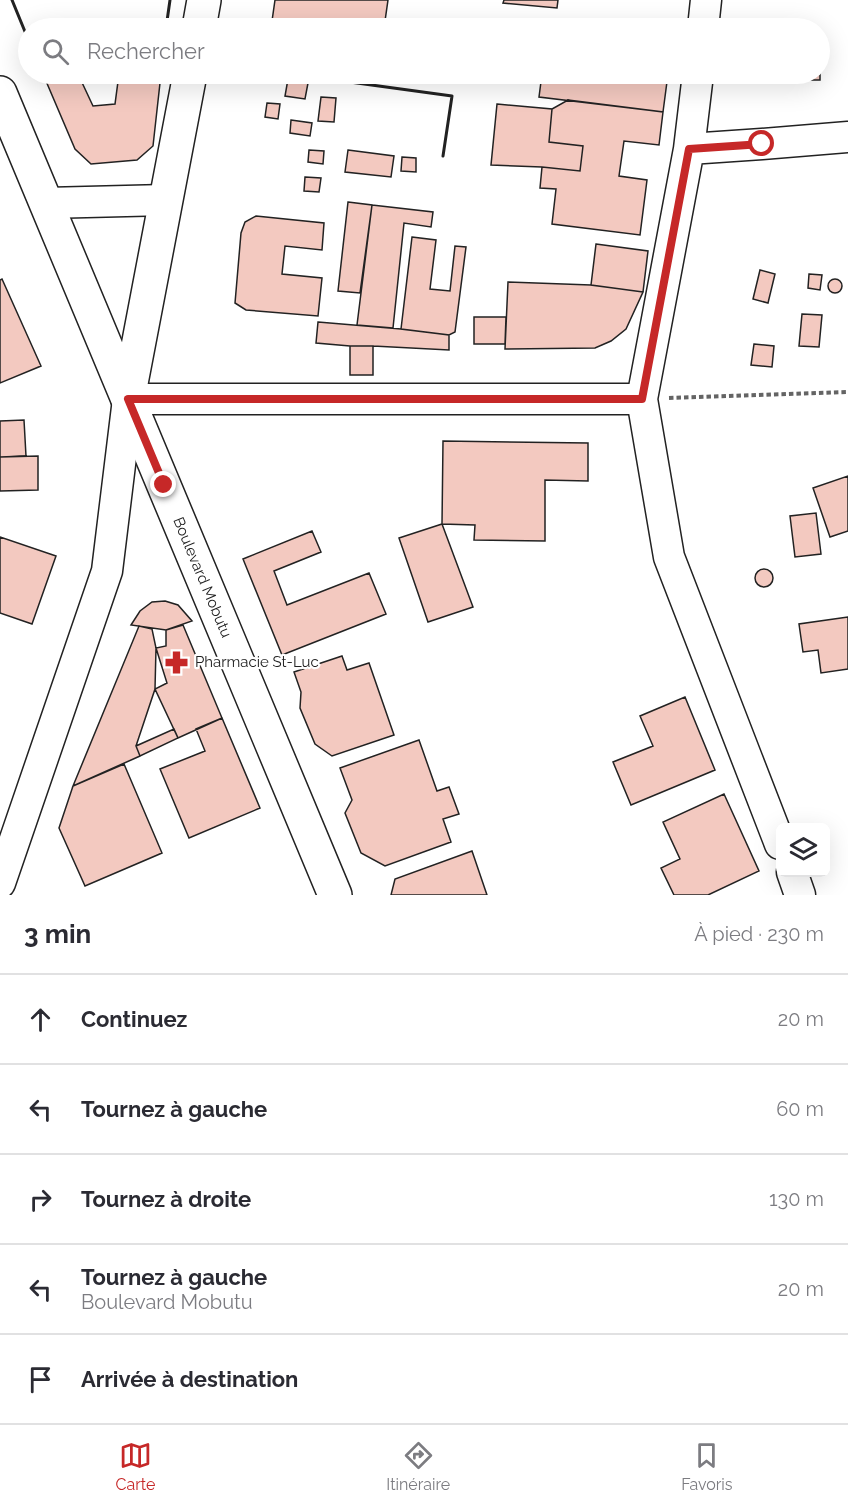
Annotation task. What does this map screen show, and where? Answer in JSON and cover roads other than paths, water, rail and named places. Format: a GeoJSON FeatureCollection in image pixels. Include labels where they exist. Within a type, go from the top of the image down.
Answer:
{"type":"FeatureCollection","features":[{"type":"Feature","properties":{"kind":"main road"},"geometry":{"type":"LineString","coordinates":[[201,18],[204,0]]}},
{"type":"Feature","properties":{"kind":"main road"},"geometry":{"type":"LineString","coordinates":[[128,399],[188,84]]}},
{"type":"Feature","properties":{"kind":"main road","name":"Boulevard Mobutu"},"geometry":{"type":"LineString","coordinates":[[0,93],[334,895]]}},
{"type":"Feature","properties":{"kind":"street"},"geometry":{"type":"LineString","coordinates":[[703,18],[706,0]]}},
{"type":"Feature","properties":{"kind":"street"},"geometry":{"type":"LineString","coordinates":[[697,84],[689,149],[642,399],[669,557],[776,834]]}},
{"type":"Feature","properties":{"kind":"street"},"geometry":{"type":"LineString","coordinates":[[689,149],[848,137]]}},
{"type":"Feature","properties":{"kind":"street"},"geometry":{"type":"LineString","coordinates":[[46,203],[166,200]]}},
{"type":"Feature","properties":{"kind":"street"},"geometry":{"type":"LineString","coordinates":[[0,883],[107,571],[128,399],[642,399]]}},
{"type":"Feature","properties":{"kind":"street"},"geometry":{"type":"LineString","coordinates":[[793,877],[800,895]]}},
{"type":"Feature","properties":{"kind":"place","name":"Pharmacie St-Luc"},"geometry":{"type":"Point","coordinates":[177,662]}}]}
